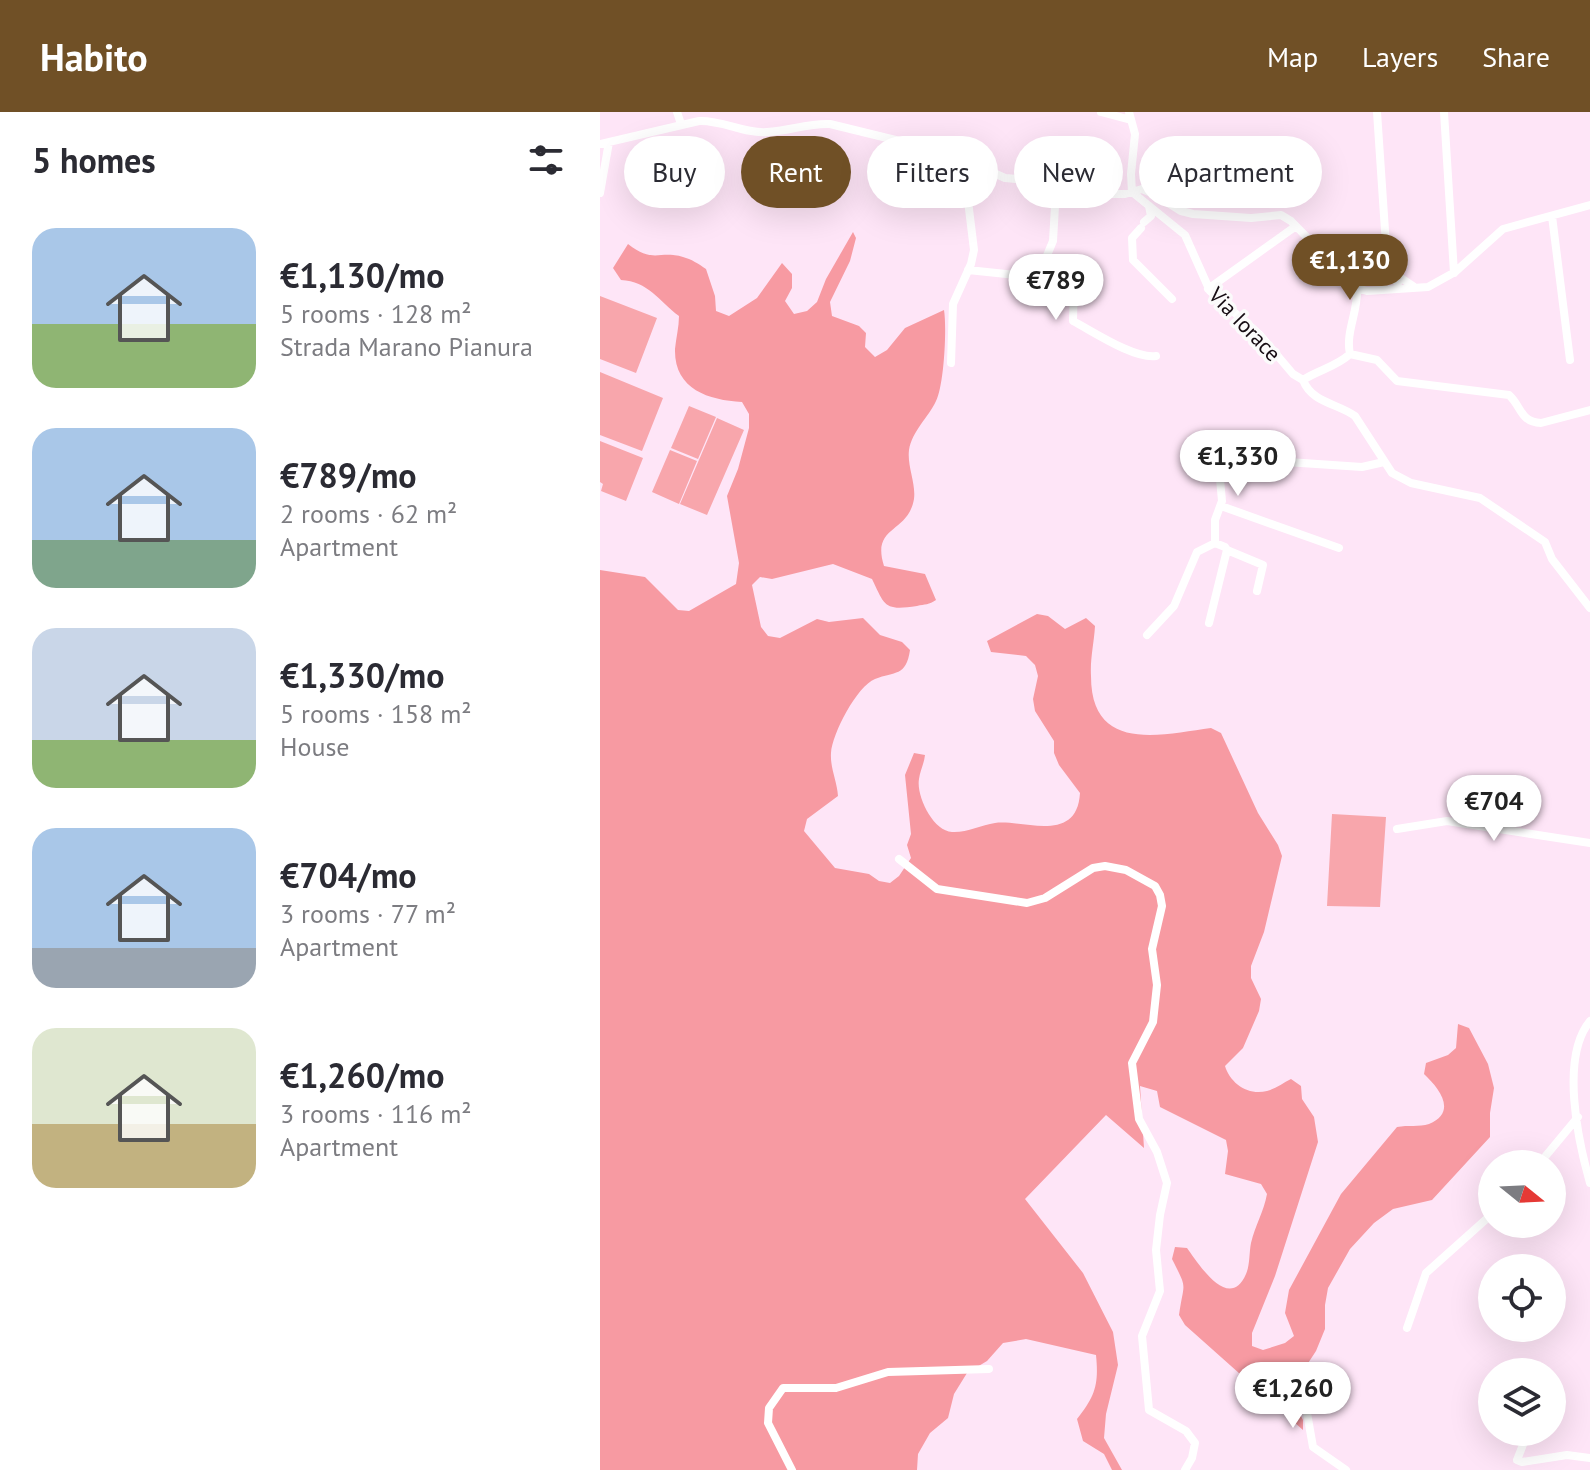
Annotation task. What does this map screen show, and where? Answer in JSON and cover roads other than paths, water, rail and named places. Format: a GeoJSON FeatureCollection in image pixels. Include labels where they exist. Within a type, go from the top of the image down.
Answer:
{"type":"FeatureCollection","features":[{"type":"Feature","properties":{"kind":"street"},"geometry":{"type":"LineString","coordinates":[[677,112],[681,124]]}},
{"type":"Feature","properties":{"kind":"street"},"geometry":{"type":"LineString","coordinates":[[699,121],[709,112]]}},
{"type":"Feature","properties":{"kind":"street"},"geometry":{"type":"LineString","coordinates":[[1101,112],[1130,116],[1135,134],[1132,192]]}},
{"type":"Feature","properties":{"kind":"street"},"geometry":{"type":"LineString","coordinates":[[1377,112],[1387,260],[1389,270],[1412,288]]}},
{"type":"Feature","properties":{"kind":"street"},"geometry":{"type":"LineString","coordinates":[[1444,112],[1454,273]]}},
{"type":"Feature","properties":{"kind":"street"},"geometry":{"type":"LineString","coordinates":[[600,193],[604,143],[681,124],[714,120],[767,132],[816,123],[874,136]]}},
{"type":"Feature","properties":{"kind":"street"},"geometry":{"type":"LineString","coordinates":[[1123,193],[1142,189],[1181,211],[1193,214],[1251,218],[1281,215],[1333,264],[1352,276],[1357,287],[1358,304],[1349,343],[1350,354]]}},
{"type":"Feature","properties":{"kind":"street","name":"Via Iorace"},"geometry":{"type":"LineString","coordinates":[[1132,192],[1139,197]]}},
{"type":"Feature","properties":{"kind":"street"},"geometry":{"type":"LineString","coordinates":[[1357,287],[1372,291],[1428,287],[1454,273],[1503,229],[1590,205]]}},
{"type":"Feature","properties":{"kind":"street"},"geometry":{"type":"LineString","coordinates":[[951,363],[953,304],[974,250],[969,208]]}},
{"type":"Feature","properties":{"kind":"street"},"geometry":{"type":"LineString","coordinates":[[1038,277],[1053,241],[1055,208]]}},
{"type":"Feature","properties":{"kind":"street"},"geometry":{"type":"LineString","coordinates":[[1148,208],[1151,216],[1132,238],[1133,260],[1172,299]]}},
{"type":"Feature","properties":{"kind":"street","name":"Via Iorace"},"geometry":{"type":"LineString","coordinates":[[1153,208],[1185,235],[1208,289],[1260,335],[1315,397],[1355,416],[1384,462]]}},
{"type":"Feature","properties":{"kind":"street"},"geometry":{"type":"LineString","coordinates":[[1552,216],[1570,360]]}},
{"type":"Feature","properties":{"kind":"street"},"geometry":{"type":"LineString","coordinates":[[1208,289],[1296,226]]}},
{"type":"Feature","properties":{"kind":"street"},"geometry":{"type":"LineString","coordinates":[[1333,264],[1357,264],[1371,260],[1396,283],[1412,288]]}},
{"type":"Feature","properties":{"kind":"street"},"geometry":{"type":"LineString","coordinates":[[1352,276],[1357,264]]}},
{"type":"Feature","properties":{"kind":"street"},"geometry":{"type":"LineString","coordinates":[[968,270],[1074,281],[1073,321],[1136,354],[1156,356]]}},
{"type":"Feature","properties":{"kind":"street"},"geometry":{"type":"LineString","coordinates":[[1358,304],[1382,283],[1383,273]]}},
{"type":"Feature","properties":{"kind":"street"},"geometry":{"type":"LineString","coordinates":[[1303,380],[1340,363],[1350,354]]}},
{"type":"Feature","properties":{"kind":"street"},"geometry":{"type":"LineString","coordinates":[[1350,354],[1377,360],[1397,381],[1509,395],[1521,415],[1533,423],[1590,410]]}},
{"type":"Feature","properties":{"kind":"street"},"geometry":{"type":"LineString","coordinates":[[1215,543],[1215,520],[1221,506],[1220,479],[1227,458],[1362,467],[1384,462],[1392,473],[1411,483],[1480,498],[1497,509],[1517,526],[1545,542],[1552,559],[1588,602]]}},
{"type":"Feature","properties":{"kind":"street"},"geometry":{"type":"LineString","coordinates":[[1221,506],[1339,548]]}},
{"type":"Feature","properties":{"kind":"street"},"geometry":{"type":"LineString","coordinates":[[1147,635],[1174,606],[1197,552],[1215,543],[1263,565],[1257,591]]}},
{"type":"Feature","properties":{"kind":"street"},"geometry":{"type":"LineString","coordinates":[[1209,623],[1227,550]]}},
{"type":"Feature","properties":{"kind":"street"},"geometry":{"type":"LineString","coordinates":[[1397,829],[1447,821],[1590,843]]}},
{"type":"Feature","properties":{"kind":"street"},"geometry":{"type":"LineString","coordinates":[[899,859],[937,889],[1027,903],[1045,898],[1093,868],[1105,866],[1126,870],[1155,886],[1160,895],[1162,906],[1152,949],[1157,985],[1153,1022],[1132,1063],[1139,1119],[1157,1152],[1167,1183],[1156,1250],[1160,1291],[1142,1336],[1149,1410],[1186,1431],[1195,1443],[1185,1470]]}},
{"type":"Feature","properties":{"kind":"street"},"geometry":{"type":"LineString","coordinates":[[1590,1021],[1584,1028],[1574,1057],[1578,1117],[1590,1183]]}},
{"type":"Feature","properties":{"kind":"street"},"geometry":{"type":"LineString","coordinates":[[1551,1150],[1578,1117]]}},
{"type":"Feature","properties":{"kind":"street"},"geometry":{"type":"LineString","coordinates":[[1580,1129],[1590,1129]]}},
{"type":"Feature","properties":{"kind":"street"},"geometry":{"type":"LineString","coordinates":[[1407,1328],[1426,1273],[1478,1227]]}},
{"type":"Feature","properties":{"kind":"street"},"geometry":{"type":"LineString","coordinates":[[1307,1368],[1297,1391],[1307,1413],[1313,1447],[1346,1470]]}},
{"type":"Feature","properties":{"kind":"street"},"geometry":{"type":"LineString","coordinates":[[792,1470],[768,1423],[769,1408],[783,1388],[836,1388],[888,1372],[989,1369]]}},
{"type":"Feature","properties":{"kind":"street"},"geometry":{"type":"LineString","coordinates":[[1522,1446],[1517,1460],[1522,1462],[1567,1455],[1590,1458]]}}]}
